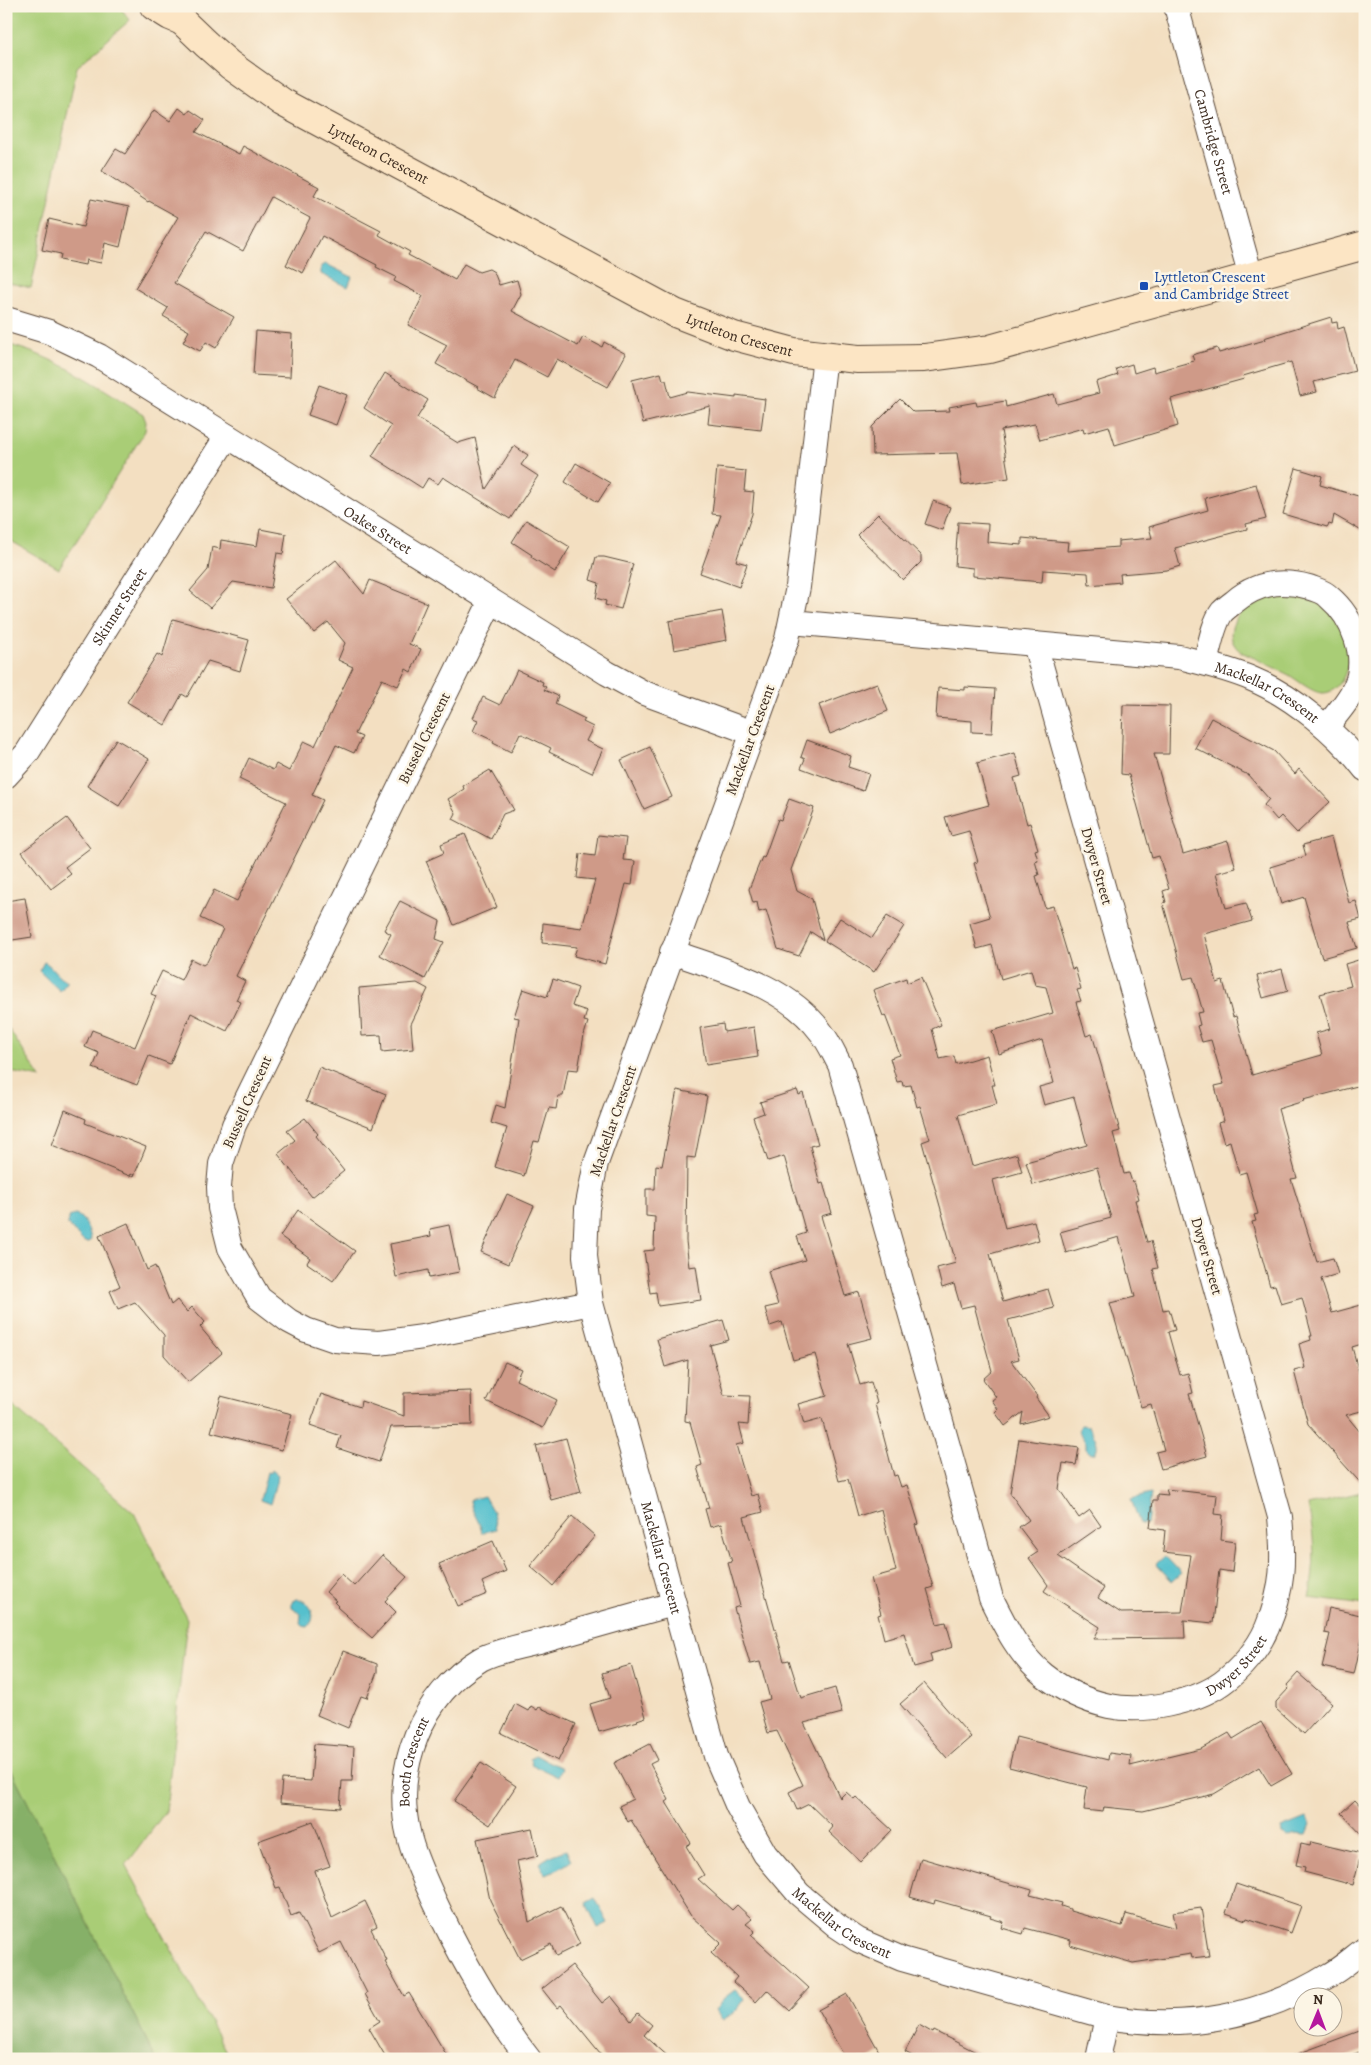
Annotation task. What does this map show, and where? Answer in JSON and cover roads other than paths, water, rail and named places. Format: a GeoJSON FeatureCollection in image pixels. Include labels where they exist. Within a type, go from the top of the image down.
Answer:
{"type":"FeatureCollection","features":[{"type":"Feature","properties":{"kind":"street","name":"Lyttleton Crescent"},"geometry":{"type":"LineString","coordinates":[[154,6],[170,16],[179,13],[230,65],[282,102],[646,299],[674,313],[734,336],[794,352],[858,359],[924,358],[990,349],[1365,245]]}},
{"type":"Feature","properties":{"kind":"street","name":"Cambridge Street"},"geometry":{"type":"LineString","coordinates":[[1176,6],[1251,277]]}},
{"type":"Feature","properties":{"kind":"street","name":"Oakes Street"},"geometry":{"type":"LineString","coordinates":[[6,319],[50,332],[100,356],[607,673],[644,693],[753,733]]}},
{"type":"Feature","properties":{"kind":"street","name":"Mackellar Crescent"},"geometry":{"type":"LineString","coordinates":[[825,356],[798,588],[791,622],[753,733],[596,1162],[587,1209],[585,1256],[591,1303],[716,1756],[738,1807],[765,1854],[799,1894],[858,1940],[902,1960],[1107,2017],[1132,2021],[1183,2023],[1234,2016],[1284,1999],[1331,1974],[1365,1949]]}},
{"type":"Feature","properties":{"kind":"street","name":"Skinner Street"},"geometry":{"type":"LineString","coordinates":[[6,776],[27,753],[227,436]]}},
{"type":"Feature","properties":{"kind":"street","name":"Mackellar Crescent"},"geometry":{"type":"LineString","coordinates":[[1205,663],[1211,639],[1222,612],[1242,595],[1254,588],[1267,584],[1287,583],[1320,591],[1329,596],[1348,620],[1360,651],[1356,686],[1342,708],[1326,727]]}},
{"type":"Feature","properties":{"kind":"street","name":"Bussell Crescent"},"geometry":{"type":"LineString","coordinates":[[491,601],[234,1125],[221,1164],[220,1208],[230,1248],[259,1298],[289,1321],[335,1340],[379,1343],[423,1338],[591,1303]]}},
{"type":"Feature","properties":{"kind":"street","name":"Mackellar Crescent"},"geometry":{"type":"LineString","coordinates":[[791,622],[1179,658],[1205,663],[1253,679],[1283,695],[1326,727],[1365,768]]}},
{"type":"Feature","properties":{"kind":"street","name":"Dwyer Street"},"geometry":{"type":"LineString","coordinates":[[672,952],[753,981],[784,996],[797,1006],[822,1032],[840,1065],[991,1598],[1009,1633],[1020,1649],[1046,1676],[1075,1695],[1108,1706],[1125,1708],[1159,1706],[1192,1698],[1221,1684],[1247,1660],[1267,1630],[1280,1586],[1284,1556],[1280,1517],[1035,644]]}},
{"type":"Feature","properties":{"kind":"street","name":"Booth Crescent"},"geometry":{"type":"LineString","coordinates":[[529,2059],[496,2014],[456,1946],[423,1874],[409,1836],[405,1797],[406,1777],[415,1739],[422,1722],[442,1690],[454,1678],[483,1658],[674,1604]]}},
{"type":"Feature","properties":{"kind":"street"},"geometry":{"type":"LineString","coordinates":[[1098,2059],[1107,2017]]}},
{"type":"Feature","properties":{"kind":"water"},"geometry":{"type":"Polygon","coordinates":[[[326,264],[352,277],[348,287],[321,274],[321,266],[326,264]]]}},
{"type":"Feature","properties":{"kind":"water"},"geometry":{"type":"Polygon","coordinates":[[[44,962],[60,977],[68,981],[60,991],[39,971],[44,962]]]}},
{"type":"Feature","properties":{"kind":"water"},"geometry":{"type":"Polygon","coordinates":[[[75,1215],[84,1221],[88,1228],[91,1240],[87,1243],[67,1224],[69,1217],[75,1215]]]}},
{"type":"Feature","properties":{"kind":"water"},"geometry":{"type":"Polygon","coordinates":[[[1081,1425],[1089,1426],[1094,1436],[1097,1443],[1095,1453],[1091,1454],[1086,1449],[1086,1443],[1078,1431],[1081,1425]]]}},
{"type":"Feature","properties":{"kind":"water"},"geometry":{"type":"Polygon","coordinates":[[[272,1470],[278,1475],[270,1504],[260,1500],[267,1472],[271,1473],[272,1470]]]}},
{"type":"Feature","properties":{"kind":"water"},"geometry":{"type":"Polygon","coordinates":[[[1151,1494],[1147,1524],[1140,1524],[1131,1499],[1151,1494]]]}},
{"type":"Feature","properties":{"kind":"water"},"geometry":{"type":"Polygon","coordinates":[[[484,1496],[493,1512],[496,1529],[482,1533],[470,1500],[484,1496]]]}},
{"type":"Feature","properties":{"kind":"water"},"geometry":{"type":"Polygon","coordinates":[[[1165,1556],[1181,1573],[1172,1581],[1156,1564],[1165,1556]]]}},
{"type":"Feature","properties":{"kind":"water"},"geometry":{"type":"Polygon","coordinates":[[[297,1599],[302,1600],[312,1610],[312,1619],[308,1627],[300,1624],[301,1614],[292,1608],[292,1602],[297,1599]]]}},
{"type":"Feature","properties":{"kind":"water"},"geometry":{"type":"Polygon","coordinates":[[[535,1755],[562,1768],[558,1777],[531,1764],[532,1761],[530,1759],[535,1755]]]}},
{"type":"Feature","properties":{"kind":"water"},"geometry":{"type":"Polygon","coordinates":[[[1306,1818],[1311,1825],[1307,1835],[1295,1834],[1288,1837],[1282,1834],[1281,1828],[1306,1818]]]}},
{"type":"Feature","properties":{"kind":"water"},"geometry":{"type":"Polygon","coordinates":[[[566,1850],[571,1861],[559,1869],[545,1874],[539,1863],[552,1855],[566,1850]]]}},
{"type":"Feature","properties":{"kind":"water"},"geometry":{"type":"Polygon","coordinates":[[[595,1898],[608,1923],[598,1928],[586,1903],[595,1898]]]}},
{"type":"Feature","properties":{"kind":"water"},"geometry":{"type":"Polygon","coordinates":[[[735,1990],[745,1999],[736,2011],[723,2020],[715,2011],[724,1998],[735,1990]]]}},
{"type":"Feature","properties":{"kind":"place","name":"Lyttleton Crescent and Cambridge Street"},"geometry":{"type":"Point","coordinates":[1144,286]}}]}
